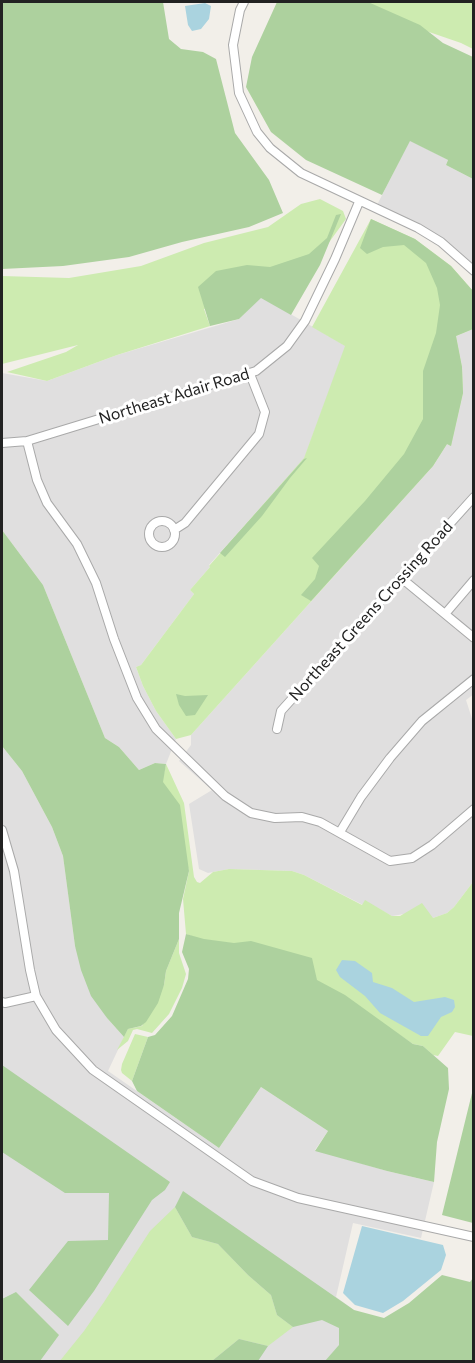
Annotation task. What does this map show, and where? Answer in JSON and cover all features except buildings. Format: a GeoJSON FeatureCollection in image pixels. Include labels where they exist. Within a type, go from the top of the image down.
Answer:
{"type":"FeatureCollection","features":[{"type":"Feature","properties":{"kind":"street"},"geometry":{"type":"LineString","coordinates":[[244,2],[240,9],[233,45],[234,69],[239,93],[257,132],[270,148],[301,173],[418,228],[441,242],[474,271]]}},
{"type":"Feature","properties":{"kind":"street","name":"Northeast Adair Road"},"geometry":{"type":"LineString","coordinates":[[2,443],[27,441],[250,374],[287,346],[305,321],[359,202]]}},
{"type":"Feature","properties":{"kind":"street"},"geometry":{"type":"LineString","coordinates":[[174,530],[184,523],[259,434],[265,412],[250,374]]}},
{"type":"Feature","properties":{"kind":"street"},"geometry":{"type":"LineString","coordinates":[[27,441],[37,480],[47,502],[76,544],[96,583],[114,639],[137,698],[156,729],[225,796],[251,813],[275,818],[302,817],[320,822],[390,861],[412,858],[432,845],[474,809]]}},
{"type":"Feature","properties":{"kind":"street","name":"Northeast Greens Crossing Road"},"geometry":{"type":"LineString","coordinates":[[278,729],[281,711],[474,497]]}},
{"type":"Feature","properties":{"kind":"street"},"geometry":{"type":"LineString","coordinates":[[400,577],[474,638]]}},
{"type":"Feature","properties":{"kind":"street"},"geometry":{"type":"LineString","coordinates":[[445,614],[474,580]]}},
{"type":"Feature","properties":{"kind":"street"},"geometry":{"type":"LineString","coordinates":[[340,832],[361,797],[422,721],[474,679]]}},
{"type":"Feature","properties":{"kind":"street"},"geometry":{"type":"LineString","coordinates":[[2,830],[14,871],[36,996],[56,1030],[93,1070],[252,1181],[298,1198],[474,1237]]}},
{"type":"Feature","properties":{"kind":"street"},"geometry":{"type":"LineString","coordinates":[[2,1002],[36,996]]}},
{"type":"Feature","properties":{"kind":"shaded area"},"geometry":{"type":"Polygon","coordinates":[[[410,140],[448,160],[446,165],[473,179],[473,271],[441,242],[376,207],[410,140]]]}},
{"type":"Feature","properties":{"kind":"shaded area"},"geometry":{"type":"Polygon","coordinates":[[[261,297],[346,346],[304,459],[209,565],[210,567],[190,590],[194,594],[141,665],[136,667],[156,711],[176,739],[166,764],[155,763],[139,770],[119,747],[105,738],[43,585],[2,530],[2,373],[47,381],[117,355],[239,319],[261,297]]]}},
{"type":"Feature","properties":{"kind":"shaded area"},"geometry":{"type":"Polygon","coordinates":[[[473,329],[474,694],[466,700],[474,725],[473,882],[454,907],[447,913],[433,918],[404,914],[392,916],[365,901],[363,905],[292,871],[229,869],[208,873],[199,869],[189,804],[212,790],[179,761],[191,745],[191,735],[433,466],[447,444],[451,445],[463,393],[462,367],[456,336],[473,329]]]}},
{"type":"Feature","properties":{"kind":"shaded area"},"geometry":{"type":"Polygon","coordinates":[[[2,746],[22,771],[52,827],[63,856],[75,946],[107,1018],[124,1037],[108,1071],[219,1148],[261,1087],[328,1131],[315,1150],[434,1182],[421,1238],[353,1223],[336,1297],[425,1361],[2,1361],[2,746]]]}},
{"type":"Feature","properties":{"kind":"green space"},"geometry":{"type":"Polygon","coordinates":[[[2,2],[163,2],[169,39],[181,49],[203,52],[216,59],[235,133],[269,180],[283,213],[249,227],[129,257],[63,266],[2,269],[2,2]]]}},
{"type":"Feature","properties":{"kind":"green space"},"geometry":{"type":"Polygon","coordinates":[[[277,2],[368,2],[420,25],[443,43],[473,57],[473,179],[446,165],[448,160],[410,141],[382,195],[306,160],[271,132],[246,87],[252,57],[277,2]]]}},
{"type":"Feature","properties":{"kind":"green space"},"geometry":{"type":"Polygon","coordinates":[[[342,2],[473,2],[473,49],[461,43],[342,2]]]}},
{"type":"Feature","properties":{"kind":"green space"},"geometry":{"type":"Polygon","coordinates":[[[320,199],[343,211],[346,219],[309,270],[204,309],[210,326],[117,355],[47,381],[7,372],[66,352],[78,345],[2,364],[2,276],[69,278],[141,266],[204,243],[268,227],[301,204],[320,199]]]}},
{"type":"Feature","properties":{"kind":"green space"},"geometry":{"type":"Polygon","coordinates":[[[341,214],[320,265],[291,315],[261,298],[239,319],[210,326],[198,287],[216,271],[247,265],[270,267],[309,254],[327,238],[336,215],[341,214]]]}},
{"type":"Feature","properties":{"kind":"green space"},"geometry":{"type":"Polygon","coordinates":[[[371,219],[415,239],[451,266],[473,291],[473,329],[456,336],[462,367],[463,393],[451,446],[447,444],[433,466],[191,735],[176,739],[156,711],[136,667],[141,665],[194,594],[190,590],[209,566],[304,458],[345,346],[312,327],[371,219]]]}},
{"type":"Feature","properties":{"kind":"green space"},"geometry":{"type":"Polygon","coordinates":[[[371,219],[415,239],[451,266],[473,291],[473,329],[456,336],[462,367],[463,393],[451,446],[447,444],[433,466],[311,601],[301,595],[315,579],[319,566],[312,558],[365,501],[404,454],[423,419],[423,371],[436,333],[440,305],[437,288],[426,263],[404,245],[383,247],[367,254],[360,248],[371,219]]]}},
{"type":"Feature","properties":{"kind":"green space"},"geometry":{"type":"Polygon","coordinates":[[[307,458],[262,516],[225,557],[220,553],[304,459],[307,458]]]}},
{"type":"Feature","properties":{"kind":"green space"},"geometry":{"type":"Polygon","coordinates":[[[2,530],[43,585],[105,738],[119,747],[139,770],[155,763],[166,764],[163,782],[180,805],[189,871],[179,913],[179,939],[166,971],[158,1003],[146,1022],[141,1026],[128,1029],[124,1037],[91,996],[81,970],[75,946],[63,856],[52,827],[22,771],[2,746],[2,530]]]}},
{"type":"Feature","properties":{"kind":"green space"},"geometry":{"type":"Polygon","coordinates":[[[176,694],[208,695],[195,715],[186,716],[179,705],[176,694]]]}},
{"type":"Feature","properties":{"kind":"green space"},"geometry":{"type":"Polygon","coordinates":[[[166,764],[184,803],[194,877],[197,882],[200,883],[213,872],[229,869],[292,871],[362,905],[365,900],[392,916],[400,916],[422,903],[433,918],[447,913],[454,907],[473,882],[473,1036],[455,1032],[438,1056],[433,1055],[423,1046],[413,1044],[383,1024],[220,947],[186,934],[183,899],[189,871],[162,782],[166,764]]]}},
{"type":"Feature","properties":{"kind":"green space"},"geometry":{"type":"Polygon","coordinates":[[[186,934],[234,943],[251,941],[312,958],[317,980],[345,995],[413,1044],[423,1046],[448,1068],[449,1089],[437,1142],[434,1182],[315,1151],[328,1131],[261,1087],[219,1148],[137,1091],[132,1081],[148,1037],[155,1035],[172,1016],[188,979],[189,969],[182,952],[186,934]]]}},
{"type":"Feature","properties":{"kind":"green space"},"geometry":{"type":"Polygon","coordinates":[[[179,939],[179,953],[186,974],[169,1014],[152,1033],[133,1030],[128,1041],[117,1050],[128,1029],[142,1026],[164,985],[166,971],[179,939]]]}},
{"type":"Feature","properties":{"kind":"green space"},"geometry":{"type":"Polygon","coordinates":[[[135,1034],[148,1037],[132,1081],[121,1070],[135,1034]]]}},
{"type":"Feature","properties":{"kind":"green space"},"geometry":{"type":"Polygon","coordinates":[[[2,1065],[170,1182],[165,1190],[152,1200],[94,1291],[68,1326],[29,1290],[68,1241],[108,1240],[109,1193],[65,1193],[2,1152],[2,1065]]]}},
{"type":"Feature","properties":{"kind":"green space"},"geometry":{"type":"Polygon","coordinates":[[[473,1089],[474,1223],[442,1215],[473,1089]]]}},
{"type":"Feature","properties":{"kind":"green space"},"geometry":{"type":"Polygon","coordinates":[[[183,1191],[354,1310],[384,1318],[409,1303],[442,1275],[470,1282],[473,1278],[473,1361],[325,1361],[339,1345],[339,1328],[322,1320],[293,1327],[277,1315],[271,1295],[218,1244],[192,1237],[175,1207],[183,1191]]]}},
{"type":"Feature","properties":{"kind":"green space"},"geometry":{"type":"Polygon","coordinates":[[[175,1207],[192,1237],[218,1244],[271,1295],[277,1315],[293,1327],[268,1346],[239,1339],[212,1361],[59,1362],[84,1331],[150,1231],[175,1207]]]}},
{"type":"Feature","properties":{"kind":"green space"},"geometry":{"type":"Polygon","coordinates":[[[16,1292],[59,1335],[40,1361],[2,1361],[2,1299],[16,1292]]]}},
{"type":"Feature","properties":{"kind":"green space"},"geometry":{"type":"Polygon","coordinates":[[[239,1339],[268,1346],[258,1361],[212,1361],[239,1339]]]}},
{"type":"Feature","properties":{"kind":"water"},"geometry":{"type":"Polygon","coordinates":[[[205,3],[211,6],[209,19],[201,29],[192,31],[188,25],[185,6],[205,3]]]}},
{"type":"Feature","properties":{"kind":"water"},"geometry":{"type":"Polygon","coordinates":[[[342,960],[355,961],[372,973],[373,982],[392,988],[414,1002],[445,997],[454,1000],[455,1007],[452,1012],[441,1017],[428,1036],[421,1036],[380,1013],[365,996],[340,977],[336,970],[342,960]]]}},
{"type":"Feature","properties":{"kind":"water"},"geometry":{"type":"Polygon","coordinates":[[[362,1226],[443,1245],[446,1255],[441,1270],[403,1301],[383,1313],[355,1305],[343,1293],[362,1226]]]}}]}
